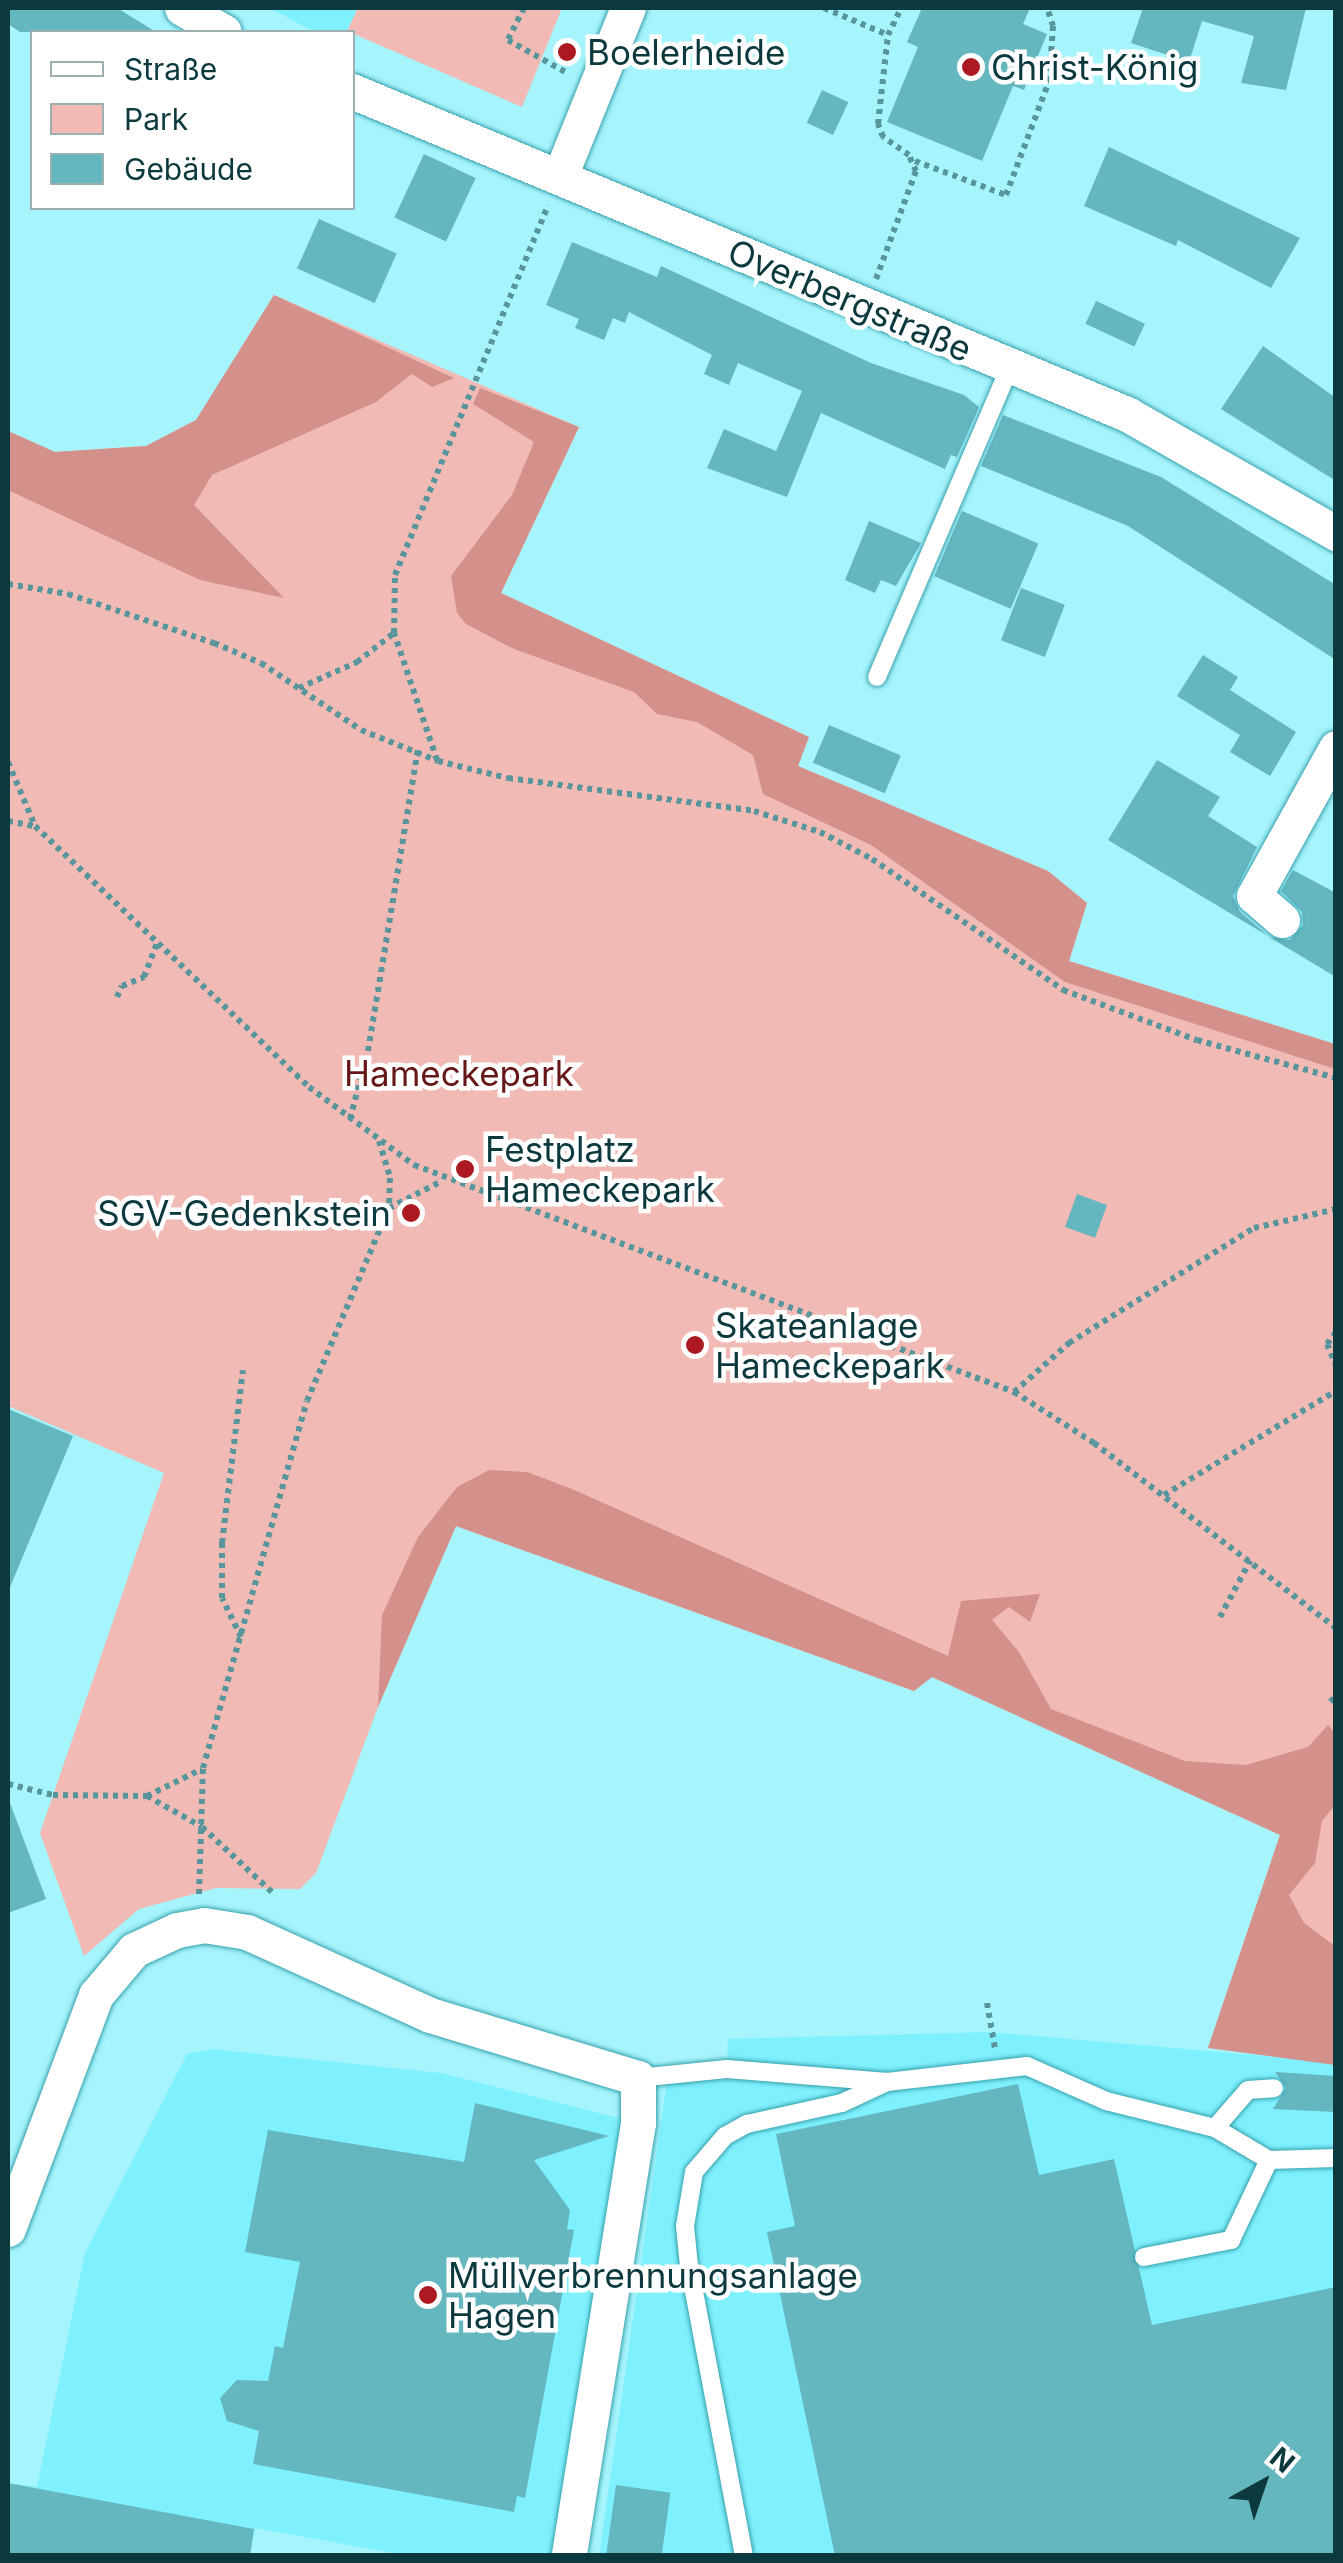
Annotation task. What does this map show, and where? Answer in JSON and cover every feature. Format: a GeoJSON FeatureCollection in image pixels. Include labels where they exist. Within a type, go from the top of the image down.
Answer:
{"type":"FeatureCollection","features":[{"type":"Feature","properties":{"kind":"street"},"geometry":{"type":"LineString","coordinates":[[182,8],[220,30]]}},
{"type":"Feature","properties":{"kind":"street"},"geometry":{"type":"LineString","coordinates":[[560,176],[628,8]]}},
{"type":"Feature","properties":{"kind":"street","name":"Overbergstraße"},"geometry":{"type":"LineString","coordinates":[[355,91],[1181,441],[1336,532]]}},
{"type":"Feature","properties":{"kind":"street"},"geometry":{"type":"LineString","coordinates":[[1282,920],[1254,896],[1336,748]]}},
{"type":"Feature","properties":{"kind":"street"},"geometry":{"type":"LineString","coordinates":[[8,2229],[106,1978],[150,1939],[204,1925],[291,1947],[430,2015],[638,2078],[638,2123],[569,2556]]}},
{"type":"Feature","properties":{"kind":"lane"},"geometry":{"type":"LineString","coordinates":[[877,677],[1010,366]]}},
{"type":"Feature","properties":{"kind":"lane"},"geometry":{"type":"LineString","coordinates":[[638,2078],[696,2068],[887,2082],[1001,2067],[1045,2070],[1106,2101],[1215,2128],[1268,2160],[1336,2158]]}},
{"type":"Feature","properties":{"kind":"lane"},"geometry":{"type":"LineString","coordinates":[[744,2556],[689,2266],[685,2226],[694,2172],[708,2152],[747,2124],[842,2104],[887,2082]]}},
{"type":"Feature","properties":{"kind":"lane"},"geometry":{"type":"LineString","coordinates":[[1215,2128],[1248,2090],[1274,2088]]}},
{"type":"Feature","properties":{"kind":"lane"},"geometry":{"type":"LineString","coordinates":[[1144,2258],[1231,2240],[1268,2160]]}},
{"type":"Feature","properties":{"kind":"path"},"geometry":{"type":"LineString","coordinates":[[524,8],[508,40],[594,87]]}},
{"type":"Feature","properties":{"kind":"path"},"geometry":{"type":"LineString","coordinates":[[824,8],[888,35]]}},
{"type":"Feature","properties":{"kind":"path"},"geometry":{"type":"LineString","coordinates":[[901,8],[888,35],[878,124],[883,137],[913,161],[1006,195],[1049,81],[1053,26],[1047,8]]}},
{"type":"Feature","properties":{"kind":"path"},"geometry":{"type":"LineString","coordinates":[[865,309],[914,181],[913,161]]}},
{"type":"Feature","properties":{"kind":"path"},"geometry":{"type":"LineString","coordinates":[[438,761],[394,633],[395,575],[560,176]]}},
{"type":"Feature","properties":{"kind":"path"},"geometry":{"type":"LineString","coordinates":[[8,584],[68,594],[214,643],[298,688],[362,730],[418,748],[438,761],[508,778],[754,811],[820,832],[872,860],[1064,990],[1196,1040],[1336,1078]]}},
{"type":"Feature","properties":{"kind":"path"},"geometry":{"type":"LineString","coordinates":[[298,688],[358,662],[394,633]]}},
{"type":"Feature","properties":{"kind":"path"},"geometry":{"type":"LineString","coordinates":[[350,1119],[368,1051],[418,748]]}},
{"type":"Feature","properties":{"kind":"path"},"geometry":{"type":"LineString","coordinates":[[8,762],[35,826],[157,943],[378,1140],[444,1180],[610,1246],[832,1319],[1014,1392],[1164,1494],[1336,1628]]}},
{"type":"Feature","properties":{"kind":"path"},"geometry":{"type":"LineString","coordinates":[[8,821],[35,826]]}},
{"type":"Feature","properties":{"kind":"path"},"geometry":{"type":"LineString","coordinates":[[116,997],[122,986],[144,977],[157,943]]}},
{"type":"Feature","properties":{"kind":"path"},"geometry":{"type":"LineString","coordinates":[[204,1925],[203,1768],[306,1401],[389,1208],[390,1178],[378,1140]]}},
{"type":"Feature","properties":{"kind":"path"},"geometry":{"type":"LineString","coordinates":[[389,1208],[444,1180]]}},
{"type":"Feature","properties":{"kind":"path"},"geometry":{"type":"LineString","coordinates":[[1014,1392],[1069,1343],[1254,1228],[1336,1209]]}},
{"type":"Feature","properties":{"kind":"path"},"geometry":{"type":"LineString","coordinates":[[1336,1332],[1327,1344],[1336,1365]]}},
{"type":"Feature","properties":{"kind":"path"},"geometry":{"type":"LineString","coordinates":[[240,1637],[222,1598],[222,1543],[242,1370]]}},
{"type":"Feature","properties":{"kind":"path"},"geometry":{"type":"LineString","coordinates":[[1164,1494],[1336,1391]]}},
{"type":"Feature","properties":{"kind":"path"},"geometry":{"type":"LineString","coordinates":[[1220,1617],[1250,1561]]}},
{"type":"Feature","properties":{"kind":"path"},"geometry":{"type":"LineString","coordinates":[[8,1784],[54,1794],[148,1796],[203,1768]]}},
{"type":"Feature","properties":{"kind":"path"},"geometry":{"type":"LineString","coordinates":[[148,1796],[202,1827],[272,1892]]}},
{"type":"Feature","properties":{"kind":"path"},"geometry":{"type":"LineString","coordinates":[[987,2003],[1001,2067]]}},
{"type":"Feature","properties":{"kind":"shaded area"},"geometry":{"type":"Polygon","coordinates":[[[269,8],[358,8],[347,30],[311,30],[269,8]]]}},
{"type":"Feature","properties":{"kind":"shaded area"},"geometry":{"type":"Polygon","coordinates":[[[274,295],[454,378],[432,387],[412,374],[376,402],[212,475],[194,505],[284,598],[200,580],[8,490],[8,431],[55,452],[146,446],[196,420],[274,295]]]}},
{"type":"Feature","properties":{"kind":"shaded area"},"geometry":{"type":"Polygon","coordinates":[[[480,388],[579,427],[501,593],[809,737],[798,766],[1048,871],[1087,903],[1069,961],[1335,1044],[1335,1069],[1065,982],[871,845],[763,794],[753,755],[697,722],[657,714],[634,692],[514,649],[466,624],[457,613],[451,576],[512,495],[534,442],[473,404],[480,388]]]}},
{"type":"Feature","properties":{"kind":"shaded area"},"geometry":{"type":"Polygon","coordinates":[[[489,1470],[527,1472],[572,1489],[948,1656],[961,1601],[1040,1594],[1030,1622],[1009,1607],[992,1620],[1019,1652],[1051,1709],[1185,1761],[1246,1765],[1308,1747],[1328,1725],[1335,1733],[1335,1805],[1322,1821],[1315,1863],[1289,1895],[1304,1923],[1335,1946],[1335,2065],[1208,2048],[1280,1835],[932,1677],[914,1691],[456,1526],[378,1707],[382,1615],[418,1537],[457,1487],[489,1470]]]}},
{"type":"Feature","properties":{"kind":"shaded area"},"geometry":{"type":"Polygon","coordinates":[[[990,2032],[1335,2062],[1335,2555],[599,2556],[668,2074],[727,2069],[728,2039],[990,2032]]]}},
{"type":"Feature","properties":{"kind":"shaded area"},"geometry":{"type":"Polygon","coordinates":[[[212,2049],[441,2073],[638,2123],[569,2555],[404,2555],[255,2528],[250,2555],[8,2555],[8,2483],[37,2487],[85,2253],[187,2054],[212,2049]]]}},
{"type":"Feature","properties":{"kind":"green space"},"geometry":{"type":"Polygon","coordinates":[[[358,8],[562,8],[522,107],[355,34],[355,30],[347,30],[358,8]]]}},
{"type":"Feature","properties":{"kind":"green space","name":"Hameckepark"},"geometry":{"type":"Polygon","coordinates":[[[274,295],[579,427],[501,593],[809,737],[798,766],[1048,871],[1087,903],[1069,961],[1335,1044],[1335,2062],[1208,2048],[1280,1835],[932,1677],[914,1691],[456,1526],[378,1707],[316,1873],[300,1889],[216,1888],[139,1909],[84,1956],[40,1833],[164,1473],[8,1406],[8,431],[55,452],[146,446],[196,420],[274,295]]]}},
{"type":"Feature","properties":{"kind":"building"},"geometry":{"type":"Polygon","coordinates":[[[8,8],[117,8],[153,30],[20,32],[8,24],[8,8]]]}},
{"type":"Feature","properties":{"kind":"building","name":"Christ-König"},"geometry":{"type":"Polygon","coordinates":[[[922,8],[1030,8],[1023,24],[1047,34],[1024,90],[1013,86],[982,161],[887,122],[918,47],[907,42],[922,8]]]}},
{"type":"Feature","properties":{"kind":"building"},"geometry":{"type":"Polygon","coordinates":[[[1143,8],[1306,8],[1286,90],[1241,83],[1254,36],[1202,21],[1189,62],[1131,43],[1143,8]]]}},
{"type":"Feature","properties":{"kind":"building"},"geometry":{"type":"Polygon","coordinates":[[[822,90],[848,102],[833,135],[807,123],[822,90]]]}},
{"type":"Feature","properties":{"kind":"building"},"geometry":{"type":"Polygon","coordinates":[[[1109,147],[1300,238],[1271,288],[1178,240],[1176,246],[1084,206],[1109,147]]]}},
{"type":"Feature","properties":{"kind":"building"},"geometry":{"type":"Polygon","coordinates":[[[424,154],[476,178],[446,242],[394,217],[424,154]]]}},
{"type":"Feature","properties":{"kind":"building"},"geometry":{"type":"Polygon","coordinates":[[[319,219],[397,254],[375,303],[297,268],[319,219]]]}},
{"type":"Feature","properties":{"kind":"building"},"geometry":{"type":"Polygon","coordinates":[[[572,242],[657,277],[661,266],[871,363],[964,395],[979,407],[957,457],[951,455],[945,469],[821,413],[787,497],[707,468],[724,429],[776,451],[802,391],[738,363],[729,385],[704,374],[712,355],[629,312],[625,323],[613,318],[604,340],[575,328],[579,319],[546,305],[572,242]]]}},
{"type":"Feature","properties":{"kind":"building"},"geometry":{"type":"Polygon","coordinates":[[[1096,301],[1145,324],[1134,346],[1085,324],[1096,301]]]}},
{"type":"Feature","properties":{"kind":"building"},"geometry":{"type":"Polygon","coordinates":[[[1263,346],[1336,398],[1336,481],[1221,409],[1263,346]]]}},
{"type":"Feature","properties":{"kind":"building"},"geometry":{"type":"Polygon","coordinates":[[[1003,415],[1161,477],[1336,585],[1336,660],[1128,526],[981,466],[1003,415]]]}},
{"type":"Feature","properties":{"kind":"building"},"geometry":{"type":"Polygon","coordinates":[[[962,511],[1038,543],[1011,609],[934,576],[962,511]]]}},
{"type":"Feature","properties":{"kind":"building"},"geometry":{"type":"Polygon","coordinates":[[[869,521],[921,543],[896,586],[881,580],[875,593],[845,580],[869,521]]]}},
{"type":"Feature","properties":{"kind":"building"},"geometry":{"type":"Polygon","coordinates":[[[1021,588],[1065,605],[1045,657],[1001,640],[1021,588]]]}},
{"type":"Feature","properties":{"kind":"building"},"geometry":{"type":"Polygon","coordinates":[[[1203,655],[1238,677],[1230,690],[1296,732],[1270,776],[1230,752],[1240,735],[1177,696],[1203,655]]]}},
{"type":"Feature","properties":{"kind":"building"},"geometry":{"type":"Polygon","coordinates":[[[829,725],[901,755],[885,793],[813,763],[829,725]]]}},
{"type":"Feature","properties":{"kind":"building"},"geometry":{"type":"Polygon","coordinates":[[[1157,760],[1220,797],[1208,816],[1257,847],[1233,896],[1240,912],[1268,936],[1108,840],[1157,760]]]}},
{"type":"Feature","properties":{"kind":"building"},"geometry":{"type":"Polygon","coordinates":[[[1293,870],[1336,893],[1336,977],[1269,937],[1290,940],[1303,925],[1302,912],[1281,891],[1293,870]]]}},
{"type":"Feature","properties":{"kind":"building"},"geometry":{"type":"Polygon","coordinates":[[[1077,1194],[1107,1205],[1095,1238],[1065,1227],[1077,1194]]]}},
{"type":"Feature","properties":{"kind":"building"},"geometry":{"type":"Polygon","coordinates":[[[8,1409],[73,1436],[8,1592],[8,1409]]]}},
{"type":"Feature","properties":{"kind":"building"},"geometry":{"type":"Polygon","coordinates":[[[8,1804],[46,1899],[8,1913],[8,1804]]]}},
{"type":"Feature","properties":{"kind":"building"},"geometry":{"type":"Polygon","coordinates":[[[1275,2072],[1336,2076],[1336,2112],[1273,2109],[1286,2088],[1275,2072]]]}},
{"type":"Feature","properties":{"kind":"building"},"geometry":{"type":"Polygon","coordinates":[[[1018,2084],[1039,2175],[1114,2159],[1152,2325],[1336,2287],[1336,2556],[835,2556],[767,2232],[795,2226],[776,2134],[1018,2084]]]}},
{"type":"Feature","properties":{"kind":"building","name":"Müllverbrennungsanlage Hagen"},"geometry":{"type":"Polygon","coordinates":[[[475,2103],[609,2136],[534,2160],[570,2210],[567,2229],[574,2230],[525,2498],[517,2496],[514,2512],[253,2464],[259,2431],[227,2421],[220,2398],[237,2380],[268,2381],[275,2346],[283,2348],[300,2262],[245,2252],[268,2130],[464,2162],[475,2103]]]}},
{"type":"Feature","properties":{"kind":"building"},"geometry":{"type":"Polygon","coordinates":[[[8,2483],[254,2529],[250,2556],[8,2556],[8,2483]]]}},
{"type":"Feature","properties":{"kind":"building"},"geometry":{"type":"Polygon","coordinates":[[[616,2485],[670,2493],[662,2556],[606,2556],[616,2485]]]}},
{"type":"Feature","properties":{"kind":"place","name":"Boelerheide"},"geometry":{"type":"Point","coordinates":[567,52]}},
{"type":"Feature","properties":{"kind":"place","name":"Christ-König"},"geometry":{"type":"Point","coordinates":[971,67]}},
{"type":"Feature","properties":{"kind":"place","name":"Festplatz Hameckepark"},"geometry":{"type":"Point","coordinates":[465,1169]}},
{"type":"Feature","properties":{"kind":"place","name":"SGV-Gedenkstein"},"geometry":{"type":"Point","coordinates":[411,1213]}},
{"type":"Feature","properties":{"kind":"place","name":"Skateanlage Hameckepark"},"geometry":{"type":"Point","coordinates":[695,1345]}},
{"type":"Feature","properties":{"kind":"place","name":"Müllverbrennungsanlage Hagen"},"geometry":{"type":"Point","coordinates":[428,2295]}}]}
